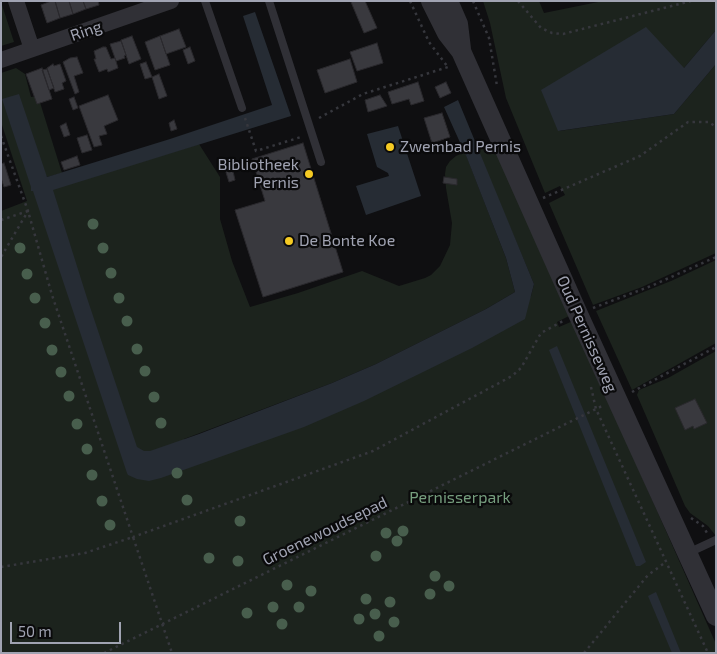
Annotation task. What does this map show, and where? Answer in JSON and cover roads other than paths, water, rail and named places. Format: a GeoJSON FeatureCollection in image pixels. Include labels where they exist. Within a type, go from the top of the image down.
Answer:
{"type":"FeatureCollection","features":[{"type":"Feature","properties":{"kind":"street"},"geometry":{"type":"LineString","coordinates":[[16,1],[32,50]]}},
{"type":"Feature","properties":{"kind":"street","name":"Ring"},"geometry":{"type":"LineString","coordinates":[[1,60],[171,1]]}},
{"type":"Feature","properties":{"kind":"street","name":"Oud Pernisseweg"},"geometry":{"type":"LineString","coordinates":[[431,1],[447,33],[461,51],[578,314],[716,616]]}},
{"type":"Feature","properties":{"kind":"street","name":"Oud Pernisseweg"},"geometry":{"type":"LineString","coordinates":[[448,1],[458,24],[461,51]]}},
{"type":"Feature","properties":{"kind":"lane"},"geometry":{"type":"LineString","coordinates":[[205,1],[242,108]]}},
{"type":"Feature","properties":{"kind":"lane"},"geometry":{"type":"LineString","coordinates":[[269,1],[321,162]]}},
{"type":"Feature","properties":{"kind":"lane"},"geometry":{"type":"LineString","coordinates":[[688,554],[716,540]]}},
{"type":"Feature","properties":{"kind":"place","name":"Zwembad Pernis"},"geometry":{"type":"Point","coordinates":[390,147]}},
{"type":"Feature","properties":{"kind":"place","name":"Bibliotheek Pernis"},"geometry":{"type":"Point","coordinates":[309,174]}},
{"type":"Feature","properties":{"kind":"place","name":"De Bonte Koe"},"geometry":{"type":"Point","coordinates":[289,241]}},
{"type":"Feature","properties":{"kind":"park label","name":"Pernisserpark"},"geometry":{"type":"Point","coordinates":[460,498]}}]}
